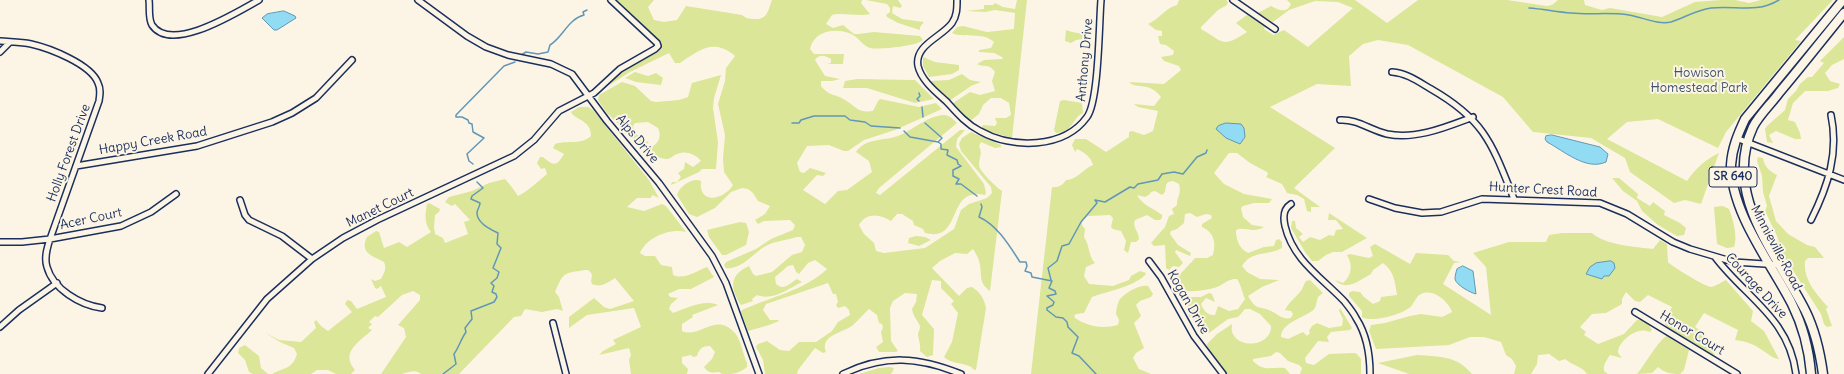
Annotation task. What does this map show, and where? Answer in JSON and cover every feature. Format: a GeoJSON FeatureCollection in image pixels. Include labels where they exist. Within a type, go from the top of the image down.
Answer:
{"type":"FeatureCollection","features":[{"type":"Feature","properties":{"kind":"main road","name":"Minnieville Road"},"geometry":{"type":"LineString","coordinates":[[1811,374],[1808,351],[1800,322],[1791,302],[1745,220],[1735,190],[1732,159],[1736,138],[1749,114],[1843,0]]}},
{"type":"Feature","properties":{"kind":"main road","name":"Minnieville Road"},"geometry":{"type":"LineString","coordinates":[[1823,374],[1819,350],[1810,321],[1758,225],[1747,196],[1743,167],[1746,141],[1756,122],[1844,13]]}},
{"type":"Feature","properties":{"kind":"street"},"geometry":{"type":"LineString","coordinates":[[149,0],[152,26],[163,33],[177,35],[192,33],[205,28],[259,0]]}},
{"type":"Feature","properties":{"kind":"street","name":"Alps Drive"},"geometry":{"type":"LineString","coordinates":[[418,0],[467,36],[486,47],[508,55],[551,64],[568,71],[576,78],[615,132],[659,183],[712,256],[726,283],[759,374]]}},
{"type":"Feature","properties":{"kind":"street","name":"Manet Court"},"geometry":{"type":"LineString","coordinates":[[208,374],[263,304],[292,275],[312,259],[343,238],[377,220],[514,156],[534,140],[554,115],[570,104],[597,91],[620,69],[646,56],[658,46],[656,41],[611,0]]}},
{"type":"Feature","properties":{"kind":"street","name":"Anthony Drive"},"geometry":{"type":"LineString","coordinates":[[958,0],[958,10],[954,22],[943,34],[924,46],[919,53],[917,61],[920,70],[929,84],[974,128],[986,135],[1000,139],[1028,143],[1048,142],[1070,134],[1081,126],[1090,114],[1094,98],[1101,0]]}},
{"type":"Feature","properties":{"kind":"street"},"geometry":{"type":"LineString","coordinates":[[1234,0],[1275,29]]}},
{"type":"Feature","properties":{"kind":"street","name":"Holly Forest Drive"},"geometry":{"type":"LineString","coordinates":[[0,41],[38,46],[77,63],[96,78],[100,88],[99,101],[50,239],[47,250],[47,266],[57,283],[80,303],[92,308],[102,308]]}},
{"type":"Feature","properties":{"kind":"street"},"geometry":{"type":"LineString","coordinates":[[0,52],[10,42]]}},
{"type":"Feature","properties":{"kind":"street","name":"Happy Creek Road"},"geometry":{"type":"LineString","coordinates":[[76,166],[197,146],[272,122],[296,111],[316,98],[352,60]]}},
{"type":"Feature","properties":{"kind":"street"},"geometry":{"type":"LineString","coordinates":[[1392,72],[1403,74],[1448,98],[1473,117],[1490,140],[1514,199]]}},
{"type":"Feature","properties":{"kind":"street"},"geometry":{"type":"LineString","coordinates":[[1811,220],[1830,174],[1836,144],[1831,114]]}},
{"type":"Feature","properties":{"kind":"street"},"geometry":{"type":"LineString","coordinates":[[1340,120],[1348,119],[1380,132],[1407,136],[1428,132],[1473,117]]}},
{"type":"Feature","properties":{"kind":"street"},"geometry":{"type":"LineString","coordinates":[[1736,138],[1844,180]]}},
{"type":"Feature","properties":{"kind":"street","name":"Acer Court"},"geometry":{"type":"LineString","coordinates":[[0,242],[22,242],[50,239],[113,228],[128,223],[151,212],[176,194]]}},
{"type":"Feature","properties":{"kind":"street","name":"Hunter Crest Road"},"geometry":{"type":"LineString","coordinates":[[1369,199],[1403,211],[1430,213],[1445,211],[1474,200],[1514,199],[1603,204],[1627,214],[1673,242],[1715,257],[1734,262],[1780,264]]}},
{"type":"Feature","properties":{"kind":"street"},"geometry":{"type":"LineString","coordinates":[[240,200],[245,215],[249,220],[282,236],[312,259]]}},
{"type":"Feature","properties":{"kind":"street"},"geometry":{"type":"LineString","coordinates":[[1292,204],[1288,206],[1284,214],[1284,226],[1290,242],[1303,262],[1346,303],[1356,317],[1366,339],[1369,354],[1370,374]]}},
{"type":"Feature","properties":{"kind":"street","name":"Courage Drive"},"geometry":{"type":"LineString","coordinates":[[1715,257],[1729,275],[1768,312],[1783,331],[1793,351],[1796,374]]}},
{"type":"Feature","properties":{"kind":"street","name":"Kogan Drive"},"geometry":{"type":"LineString","coordinates":[[1149,261],[1167,285],[1192,334],[1222,374]]}},
{"type":"Feature","properties":{"kind":"street"},"geometry":{"type":"LineString","coordinates":[[1729,275],[1728,268],[1734,262]]}},
{"type":"Feature","properties":{"kind":"street"},"geometry":{"type":"LineString","coordinates":[[0,327],[18,310],[57,283]]}},
{"type":"Feature","properties":{"kind":"street","name":"Honor Court"},"geometry":{"type":"LineString","coordinates":[[1635,312],[1737,374]]}},
{"type":"Feature","properties":{"kind":"street"},"geometry":{"type":"LineString","coordinates":[[553,323],[566,374]]}},
{"type":"Feature","properties":{"kind":"street"},"geometry":{"type":"LineString","coordinates":[[843,374],[868,363],[900,358],[919,360],[960,374]]}},
{"type":"Feature","properties":{"kind":"green space"},"geometry":{"type":"Polygon","coordinates":[[[614,0],[654,0],[648,7],[654,20],[664,22],[677,20],[686,6],[742,15],[751,19],[759,19],[767,14],[772,0],[862,0],[861,3],[870,14],[836,14],[832,15],[826,24],[833,28],[843,25],[854,34],[874,32],[920,36],[923,40],[914,44],[881,48],[870,48],[853,35],[840,31],[827,32],[816,38],[810,49],[814,54],[844,54],[843,64],[827,64],[831,63],[831,59],[824,56],[820,56],[815,60],[825,76],[840,79],[821,81],[821,86],[858,109],[873,111],[880,99],[919,107],[936,103],[942,109],[895,130],[864,140],[848,151],[844,151],[829,145],[807,146],[797,163],[800,172],[804,173],[810,168],[826,173],[823,176],[817,175],[803,190],[825,204],[838,191],[847,190],[872,172],[869,161],[856,152],[864,144],[893,138],[938,116],[948,116],[957,123],[879,188],[876,193],[880,195],[960,130],[965,130],[957,139],[956,147],[984,184],[985,195],[973,194],[964,199],[951,223],[945,230],[937,234],[925,233],[923,229],[914,225],[913,221],[902,214],[897,214],[891,221],[878,216],[869,216],[865,218],[859,225],[864,234],[874,243],[876,251],[884,253],[925,248],[954,229],[961,210],[969,204],[987,198],[992,193],[991,187],[961,151],[959,144],[962,138],[971,132],[1001,145],[1001,147],[995,148],[981,142],[979,146],[981,151],[980,168],[996,187],[1002,191],[990,291],[983,284],[979,261],[973,249],[967,254],[955,253],[940,261],[932,268],[959,296],[967,288],[972,287],[979,293],[984,301],[986,308],[976,370],[970,366],[950,361],[944,357],[952,342],[958,313],[951,304],[954,301],[941,288],[941,281],[932,280],[922,315],[934,329],[933,355],[927,357],[920,351],[918,334],[920,325],[912,309],[916,302],[917,294],[905,293],[893,301],[890,308],[891,341],[898,351],[879,352],[876,347],[883,342],[881,332],[883,327],[882,324],[879,323],[877,315],[869,309],[853,325],[829,338],[825,346],[826,352],[823,353],[815,348],[798,370],[797,374],[765,374],[763,360],[756,347],[758,344],[767,341],[780,350],[789,351],[799,342],[816,342],[832,331],[838,322],[850,315],[849,310],[845,306],[838,308],[836,305],[838,302],[836,294],[833,294],[828,283],[766,304],[763,310],[770,320],[779,321],[748,331],[741,312],[742,310],[808,283],[827,269],[815,260],[808,263],[799,274],[796,272],[793,265],[788,266],[775,277],[776,284],[784,287],[797,279],[802,282],[775,295],[757,295],[752,299],[753,301],[740,304],[735,294],[733,285],[735,277],[741,271],[749,266],[753,274],[756,276],[772,272],[792,255],[802,252],[805,245],[801,237],[776,242],[764,247],[737,267],[726,268],[724,265],[726,262],[756,249],[771,239],[793,230],[795,225],[790,220],[764,221],[758,224],[755,220],[765,214],[770,206],[758,201],[753,193],[748,189],[742,188],[731,192],[715,208],[697,217],[689,214],[677,195],[683,186],[694,180],[701,181],[701,189],[703,194],[712,198],[724,194],[733,185],[724,172],[723,158],[725,135],[718,104],[725,81],[726,68],[735,56],[720,48],[713,47],[700,50],[680,63],[675,63],[669,53],[630,72],[608,86],[627,67],[657,52],[661,44],[657,38],[614,0]]]}},
{"type":"Feature","properties":{"kind":"green space"},"geometry":{"type":"Polygon","coordinates":[[[866,0],[898,0],[902,6],[900,8],[893,6],[892,13],[902,19],[924,22],[920,27],[920,30],[898,23],[887,17],[886,15],[890,12],[890,8],[887,4],[866,0]]]}},
{"type":"Feature","properties":{"kind":"green space"},"geometry":{"type":"Polygon","coordinates":[[[1017,0],[1027,0],[1012,138],[981,129],[983,125],[995,126],[997,123],[995,118],[1006,118],[1011,115],[1009,103],[1001,98],[991,98],[983,105],[979,114],[970,121],[953,103],[970,92],[980,95],[995,91],[992,81],[995,72],[993,69],[977,64],[984,60],[1003,59],[994,53],[979,52],[979,50],[991,48],[994,42],[989,39],[979,36],[957,35],[952,33],[957,27],[963,26],[987,32],[1014,29],[1015,13],[995,10],[985,12],[966,11],[984,9],[984,5],[993,5],[995,3],[1003,7],[1015,9],[1017,0]]]}},
{"type":"Feature","properties":{"kind":"green space","name":"Howison Homestead Park"},"geometry":{"type":"Polygon","coordinates":[[[1179,0],[1226,0],[1228,2],[1227,5],[1218,10],[1201,27],[1201,29],[1224,42],[1233,40],[1247,32],[1236,23],[1247,15],[1266,24],[1264,29],[1273,35],[1284,30],[1308,47],[1353,8],[1338,2],[1315,1],[1289,10],[1273,22],[1258,13],[1271,6],[1279,10],[1285,10],[1291,4],[1287,0],[1355,0],[1387,23],[1418,0],[1507,0],[1547,6],[1552,5],[1558,0],[1584,0],[1585,5],[1602,10],[1610,8],[1662,17],[1695,2],[1735,0],[1749,3],[1761,0],[1833,0],[1795,40],[1801,41],[1726,132],[1718,148],[1658,119],[1627,122],[1607,139],[1687,181],[1701,165],[1719,153],[1701,204],[1685,200],[1674,203],[1630,172],[1625,158],[1591,138],[1533,132],[1503,97],[1408,45],[1378,40],[1363,44],[1349,56],[1351,86],[1317,84],[1270,107],[1335,148],[1294,188],[1320,207],[1311,207],[1311,212],[1307,211],[1304,199],[1297,195],[1287,193],[1282,184],[1266,177],[1268,174],[1267,172],[1250,163],[1237,153],[1229,153],[1214,173],[1224,184],[1244,194],[1272,199],[1269,203],[1254,203],[1241,208],[1243,217],[1252,225],[1264,227],[1256,230],[1236,230],[1242,249],[1248,253],[1264,247],[1274,246],[1276,240],[1279,239],[1282,242],[1282,248],[1255,255],[1246,261],[1242,266],[1247,272],[1260,279],[1279,280],[1262,287],[1248,296],[1251,301],[1258,307],[1267,309],[1283,317],[1291,318],[1293,314],[1291,311],[1285,310],[1301,291],[1306,281],[1310,280],[1323,293],[1318,297],[1316,307],[1308,314],[1288,324],[1282,332],[1281,337],[1288,339],[1303,332],[1307,336],[1310,333],[1309,331],[1312,326],[1317,323],[1329,328],[1342,326],[1343,319],[1339,311],[1340,308],[1352,328],[1350,330],[1331,332],[1327,337],[1329,342],[1318,341],[1305,358],[1306,363],[1314,365],[1329,354],[1354,353],[1361,359],[1361,374],[1300,374],[1302,368],[1299,365],[1288,361],[1280,353],[1276,352],[1271,356],[1253,359],[1253,361],[1264,368],[1285,368],[1290,374],[1227,374],[1207,344],[1217,334],[1232,324],[1232,332],[1237,339],[1249,344],[1262,341],[1267,338],[1271,326],[1260,314],[1250,309],[1245,309],[1238,317],[1228,319],[1209,333],[1200,331],[1195,322],[1189,316],[1186,304],[1190,297],[1201,297],[1209,293],[1212,294],[1215,302],[1206,298],[1201,304],[1210,315],[1215,315],[1218,306],[1229,311],[1238,309],[1245,299],[1237,279],[1229,280],[1214,288],[1198,291],[1179,290],[1173,282],[1195,258],[1207,258],[1213,255],[1214,239],[1210,232],[1202,227],[1202,224],[1212,218],[1211,215],[1206,214],[1197,217],[1190,213],[1185,214],[1184,223],[1177,229],[1171,231],[1170,234],[1178,245],[1191,253],[1190,256],[1176,250],[1175,252],[1183,263],[1179,267],[1173,266],[1169,270],[1166,268],[1165,245],[1154,246],[1151,243],[1165,227],[1169,216],[1174,214],[1172,209],[1177,205],[1180,187],[1179,184],[1173,181],[1168,182],[1165,192],[1162,195],[1155,191],[1151,192],[1145,197],[1137,195],[1145,204],[1162,215],[1162,218],[1160,220],[1155,220],[1147,215],[1135,220],[1134,225],[1139,239],[1136,242],[1131,242],[1128,253],[1124,250],[1126,241],[1121,231],[1111,227],[1113,218],[1110,215],[1088,216],[1082,221],[1082,225],[1085,229],[1084,237],[1091,257],[1095,263],[1086,267],[1084,276],[1089,284],[1113,286],[1129,280],[1131,276],[1140,271],[1146,273],[1134,283],[1092,297],[1084,313],[1076,314],[1074,316],[1080,321],[1091,325],[1107,327],[1118,325],[1119,320],[1116,312],[1120,299],[1125,294],[1141,286],[1148,286],[1153,294],[1151,297],[1140,301],[1136,305],[1141,316],[1134,323],[1144,348],[1136,353],[1133,358],[1139,369],[1151,374],[1031,374],[1052,187],[1060,186],[1066,180],[1070,180],[1093,165],[1085,153],[1077,149],[1075,152],[1072,145],[1075,139],[1086,139],[1106,152],[1129,137],[1129,132],[1132,131],[1144,135],[1153,131],[1158,111],[1138,107],[1134,104],[1154,106],[1161,97],[1157,92],[1148,87],[1129,82],[1164,84],[1181,70],[1179,66],[1164,61],[1161,57],[1173,55],[1174,51],[1166,45],[1160,44],[1158,36],[1162,36],[1162,31],[1156,30],[1148,24],[1173,6],[1177,5],[1179,0]]]}},
{"type":"Feature","properties":{"kind":"green space"},"geometry":{"type":"Polygon","coordinates":[[[1066,30],[1089,36],[1089,38],[1076,40],[1071,43],[1065,41],[1066,30]]]}},
{"type":"Feature","properties":{"kind":"green space"},"geometry":{"type":"Polygon","coordinates":[[[1844,37],[1844,59],[1832,65],[1825,73],[1830,81],[1840,84],[1838,88],[1828,91],[1805,91],[1793,103],[1788,120],[1795,122],[1801,139],[1795,139],[1776,131],[1769,135],[1773,143],[1767,142],[1765,129],[1767,126],[1785,110],[1788,99],[1796,91],[1800,84],[1808,77],[1812,77],[1824,63],[1820,61],[1844,37]]]}},
{"type":"Feature","properties":{"kind":"green space"},"geometry":{"type":"Polygon","coordinates":[[[923,57],[935,62],[959,65],[959,70],[952,74],[929,77],[923,66],[923,57]]]}},
{"type":"Feature","properties":{"kind":"green space"},"geometry":{"type":"Polygon","coordinates":[[[635,72],[648,76],[656,73],[663,78],[661,85],[636,82],[625,78],[635,72]]]}},
{"type":"Feature","properties":{"kind":"green space"},"geometry":{"type":"Polygon","coordinates":[[[962,74],[970,80],[981,82],[971,86],[949,101],[930,81],[949,80],[962,74]]]}},
{"type":"Feature","properties":{"kind":"green space"},"geometry":{"type":"Polygon","coordinates":[[[721,75],[714,98],[713,108],[718,142],[716,169],[702,169],[699,172],[671,185],[672,182],[677,182],[681,177],[678,173],[684,169],[685,162],[693,167],[701,161],[694,155],[684,152],[676,154],[669,159],[660,158],[650,153],[646,150],[658,142],[660,136],[658,128],[648,122],[635,123],[633,126],[637,134],[649,142],[643,148],[606,112],[598,100],[599,95],[622,82],[635,86],[651,101],[679,100],[688,97],[692,83],[721,75]]]}},
{"type":"Feature","properties":{"kind":"green space"},"geometry":{"type":"Polygon","coordinates":[[[857,79],[915,80],[934,99],[915,103],[867,88],[843,88],[845,81],[857,79]]]}},
{"type":"Feature","properties":{"kind":"green space"},"geometry":{"type":"Polygon","coordinates":[[[1064,100],[1082,103],[1083,113],[1079,115],[1070,128],[1056,133],[1054,130],[1060,101],[1064,100]]]}},
{"type":"Feature","properties":{"kind":"green space"},"geometry":{"type":"Polygon","coordinates":[[[579,107],[588,107],[593,110],[649,180],[659,198],[652,195],[651,198],[637,198],[627,207],[644,211],[662,204],[666,206],[686,232],[673,231],[653,238],[643,247],[640,253],[645,256],[655,256],[661,265],[672,267],[673,275],[686,276],[707,267],[714,277],[691,289],[679,289],[668,294],[670,297],[678,298],[671,304],[669,309],[673,313],[701,304],[713,303],[718,305],[692,315],[693,317],[682,324],[682,331],[695,332],[715,325],[728,327],[739,339],[747,367],[732,374],[722,374],[719,372],[709,371],[704,367],[712,359],[715,352],[710,346],[701,348],[697,356],[693,357],[691,355],[682,357],[682,363],[688,369],[687,374],[631,374],[629,360],[631,355],[629,348],[599,355],[616,344],[613,340],[641,327],[634,308],[587,315],[569,328],[569,317],[594,298],[604,307],[610,309],[634,301],[615,278],[604,284],[595,285],[592,284],[591,281],[591,273],[588,270],[585,270],[569,273],[561,279],[555,292],[559,297],[563,311],[557,309],[542,312],[525,309],[521,316],[514,317],[459,374],[421,374],[414,371],[402,374],[381,374],[406,337],[404,328],[398,325],[420,300],[420,295],[413,291],[402,295],[378,317],[375,316],[369,322],[372,324],[368,328],[372,330],[357,343],[350,353],[351,364],[355,370],[351,374],[336,374],[328,370],[317,370],[311,374],[272,374],[290,366],[297,354],[294,348],[280,342],[264,332],[279,340],[301,342],[316,328],[314,322],[316,320],[328,331],[352,312],[345,304],[347,300],[351,301],[357,309],[386,297],[381,286],[377,289],[375,288],[371,279],[375,281],[381,279],[385,271],[385,267],[384,262],[372,256],[366,250],[365,242],[367,237],[376,231],[379,232],[384,248],[399,242],[407,247],[431,232],[427,225],[426,219],[427,204],[429,203],[440,209],[435,215],[435,234],[443,238],[445,243],[468,234],[464,222],[470,220],[455,204],[452,206],[445,202],[449,197],[472,191],[489,183],[505,179],[518,196],[526,191],[547,174],[545,168],[541,169],[537,163],[540,157],[543,157],[555,164],[564,154],[553,148],[555,144],[579,141],[587,139],[591,136],[591,131],[587,125],[571,112],[579,107]]]}},
{"type":"Feature","properties":{"kind":"green space"},"geometry":{"type":"Polygon","coordinates":[[[1758,157],[1763,158],[1767,168],[1777,175],[1769,196],[1776,221],[1788,234],[1807,245],[1815,247],[1824,258],[1808,258],[1805,261],[1805,268],[1811,286],[1828,307],[1826,309],[1832,326],[1827,327],[1824,324],[1821,314],[1783,255],[1777,236],[1765,211],[1767,206],[1763,192],[1762,176],[1757,161],[1758,157]]]}},
{"type":"Feature","properties":{"kind":"green space"},"geometry":{"type":"Polygon","coordinates":[[[1612,178],[1619,178],[1638,194],[1637,198],[1650,206],[1653,202],[1665,211],[1664,215],[1680,223],[1686,228],[1684,235],[1677,236],[1658,225],[1642,211],[1637,201],[1623,191],[1612,178]]]}},
{"type":"Feature","properties":{"kind":"green space"},"geometry":{"type":"Polygon","coordinates":[[[1723,206],[1729,209],[1733,223],[1735,233],[1734,247],[1727,248],[1717,244],[1714,207],[1723,206]]]}},
{"type":"Feature","properties":{"kind":"green space"},"geometry":{"type":"Polygon","coordinates":[[[1329,213],[1367,238],[1342,252],[1333,252],[1318,261],[1312,261],[1291,228],[1292,221],[1295,221],[1296,228],[1303,234],[1299,237],[1303,242],[1310,237],[1320,240],[1329,235],[1334,236],[1336,230],[1343,229],[1336,220],[1328,220],[1329,213]]]}},
{"type":"Feature","properties":{"kind":"green space"},"geometry":{"type":"Polygon","coordinates":[[[740,222],[746,223],[749,232],[746,245],[726,255],[722,255],[709,237],[707,230],[740,222]]]}},
{"type":"Feature","properties":{"kind":"green space"},"geometry":{"type":"Polygon","coordinates":[[[1562,233],[1592,233],[1612,243],[1653,249],[1660,240],[1667,244],[1668,262],[1682,272],[1711,287],[1726,280],[1753,311],[1751,321],[1764,331],[1779,359],[1772,357],[1753,344],[1735,340],[1738,330],[1704,313],[1695,327],[1706,334],[1704,341],[1715,355],[1711,354],[1668,328],[1664,323],[1672,307],[1648,295],[1640,302],[1635,301],[1626,292],[1622,299],[1622,304],[1606,313],[1592,314],[1580,327],[1586,332],[1584,335],[1598,344],[1624,334],[1637,320],[1644,321],[1651,328],[1652,330],[1650,332],[1642,331],[1633,333],[1620,345],[1618,353],[1622,358],[1610,355],[1604,366],[1604,371],[1608,374],[1587,374],[1565,359],[1559,361],[1549,354],[1538,355],[1537,364],[1531,374],[1514,374],[1516,366],[1512,359],[1506,355],[1501,342],[1484,337],[1470,337],[1449,345],[1376,349],[1369,331],[1371,325],[1421,314],[1442,317],[1452,312],[1448,304],[1435,294],[1426,293],[1419,295],[1411,307],[1405,311],[1378,319],[1366,319],[1362,317],[1362,311],[1349,296],[1349,293],[1352,291],[1360,292],[1373,304],[1380,301],[1381,297],[1397,295],[1395,281],[1387,266],[1383,263],[1373,270],[1371,274],[1353,284],[1344,285],[1335,280],[1343,283],[1350,273],[1351,266],[1347,255],[1350,254],[1369,258],[1373,256],[1370,247],[1375,244],[1410,264],[1416,253],[1448,255],[1454,261],[1461,262],[1454,263],[1443,284],[1491,315],[1486,267],[1473,253],[1509,242],[1546,242],[1549,235],[1562,233]]]}},
{"type":"Feature","properties":{"kind":"green space"},"geometry":{"type":"Polygon","coordinates":[[[916,236],[925,237],[931,240],[919,246],[908,243],[909,238],[916,236]]]}},
{"type":"Feature","properties":{"kind":"green space"},"geometry":{"type":"Polygon","coordinates":[[[1667,336],[1689,350],[1684,370],[1680,374],[1674,374],[1666,372],[1658,367],[1652,373],[1637,374],[1656,347],[1667,336]]]}},
{"type":"Feature","properties":{"kind":"green space"},"geometry":{"type":"Polygon","coordinates":[[[245,345],[259,356],[261,368],[268,374],[253,374],[249,372],[245,360],[238,353],[239,348],[245,345]]]}},
{"type":"Feature","properties":{"kind":"green space"},"geometry":{"type":"Polygon","coordinates":[[[1417,355],[1454,360],[1460,363],[1472,374],[1409,374],[1378,363],[1417,355]]]}},
{"type":"Feature","properties":{"kind":"green space"},"geometry":{"type":"Polygon","coordinates":[[[879,368],[894,368],[890,374],[859,374],[879,368]]]}},
{"type":"Feature","properties":{"kind":"water"},"geometry":{"type":"Polygon","coordinates":[[[284,11],[295,16],[296,18],[277,30],[274,30],[262,18],[267,14],[284,11]]]}},
{"type":"Feature","properties":{"kind":"water"},"geometry":{"type":"Polygon","coordinates":[[[1226,123],[1241,124],[1244,128],[1245,137],[1240,144],[1226,138],[1216,129],[1218,126],[1226,123]]]}},
{"type":"Feature","properties":{"kind":"water"},"geometry":{"type":"Polygon","coordinates":[[[1552,135],[1600,147],[1608,154],[1606,162],[1591,164],[1575,159],[1547,142],[1545,139],[1546,136],[1552,135]]]}},
{"type":"Feature","properties":{"kind":"water"},"geometry":{"type":"Polygon","coordinates":[[[1611,261],[1614,263],[1615,268],[1609,276],[1604,276],[1602,279],[1586,274],[1590,267],[1596,263],[1611,261]]]}},
{"type":"Feature","properties":{"kind":"water"},"geometry":{"type":"Polygon","coordinates":[[[1463,266],[1473,271],[1476,294],[1458,284],[1455,279],[1457,269],[1463,266]]]}},
{"type":"Feature","properties":{"kind":"waterway"},"geometry":{"type":"LineString","coordinates":[[1529,8],[1578,14],[1622,14],[1655,22],[1666,23],[1706,9],[1720,7],[1754,8],[1762,7],[1779,0]]}},
{"type":"Feature","properties":{"kind":"waterway"},"geometry":{"type":"LineString","coordinates":[[521,55],[526,52],[538,54],[548,52],[550,45],[559,38],[574,20],[584,15],[583,12],[587,10]]}},
{"type":"Feature","properties":{"kind":"waterway"},"geometry":{"type":"LineString","coordinates":[[473,164],[469,161],[467,154],[484,138],[473,132],[472,124],[469,123],[468,120],[462,117],[456,117],[456,115],[504,66],[515,62]]}},
{"type":"Feature","properties":{"kind":"waterway"},"geometry":{"type":"LineString","coordinates":[[919,93],[920,96],[917,99],[919,101]]}},
{"type":"Feature","properties":{"kind":"waterway"},"geometry":{"type":"LineString","coordinates":[[922,107],[923,117]]}},
{"type":"Feature","properties":{"kind":"waterway"},"geometry":{"type":"LineString","coordinates":[[792,123],[799,123],[801,120],[814,116],[845,116],[850,120],[865,122],[871,126],[900,128]]}},
{"type":"Feature","properties":{"kind":"waterway"},"geometry":{"type":"LineString","coordinates":[[925,123],[942,138],[938,142]]}},
{"type":"Feature","properties":{"kind":"waterway"},"geometry":{"type":"LineString","coordinates":[[904,131],[910,137],[938,142]]}},
{"type":"Feature","properties":{"kind":"waterway"},"geometry":{"type":"LineString","coordinates":[[938,142],[941,144],[941,149],[948,150],[947,155],[957,160],[958,164],[961,166],[953,170],[953,176],[959,179],[956,184],[961,184],[977,196]]}},
{"type":"Feature","properties":{"kind":"waterway"},"geometry":{"type":"LineString","coordinates":[[1051,280],[1048,268],[1057,261],[1062,246],[1069,244],[1081,222],[1097,203],[1095,200],[1105,202],[1130,187],[1134,188],[1138,184],[1158,180],[1162,174],[1174,172],[1183,174],[1197,157],[1206,153],[1207,150]]}},
{"type":"Feature","properties":{"kind":"waterway"},"geometry":{"type":"LineString","coordinates":[[443,374],[456,364],[454,354],[466,332],[465,328],[472,319],[471,311],[494,302],[497,297],[496,294],[492,292],[494,286],[491,283],[497,278],[499,272],[493,268],[501,248],[497,244],[498,233],[491,230],[479,220],[477,212],[480,203],[471,199],[472,196],[483,188],[477,182]]}},
{"type":"Feature","properties":{"kind":"waterway"},"geometry":{"type":"LineString","coordinates":[[981,204],[982,207],[979,217],[997,230],[1020,262],[1026,262],[1027,266],[1025,271],[1031,273],[1032,277],[1052,281],[1049,288],[1055,291],[1056,294],[1047,296],[1054,302],[1053,305],[1047,308],[1047,310],[1056,317],[1063,318],[1067,322],[1068,327],[1078,337],[1072,353],[1079,356],[1096,374]]}}]}
